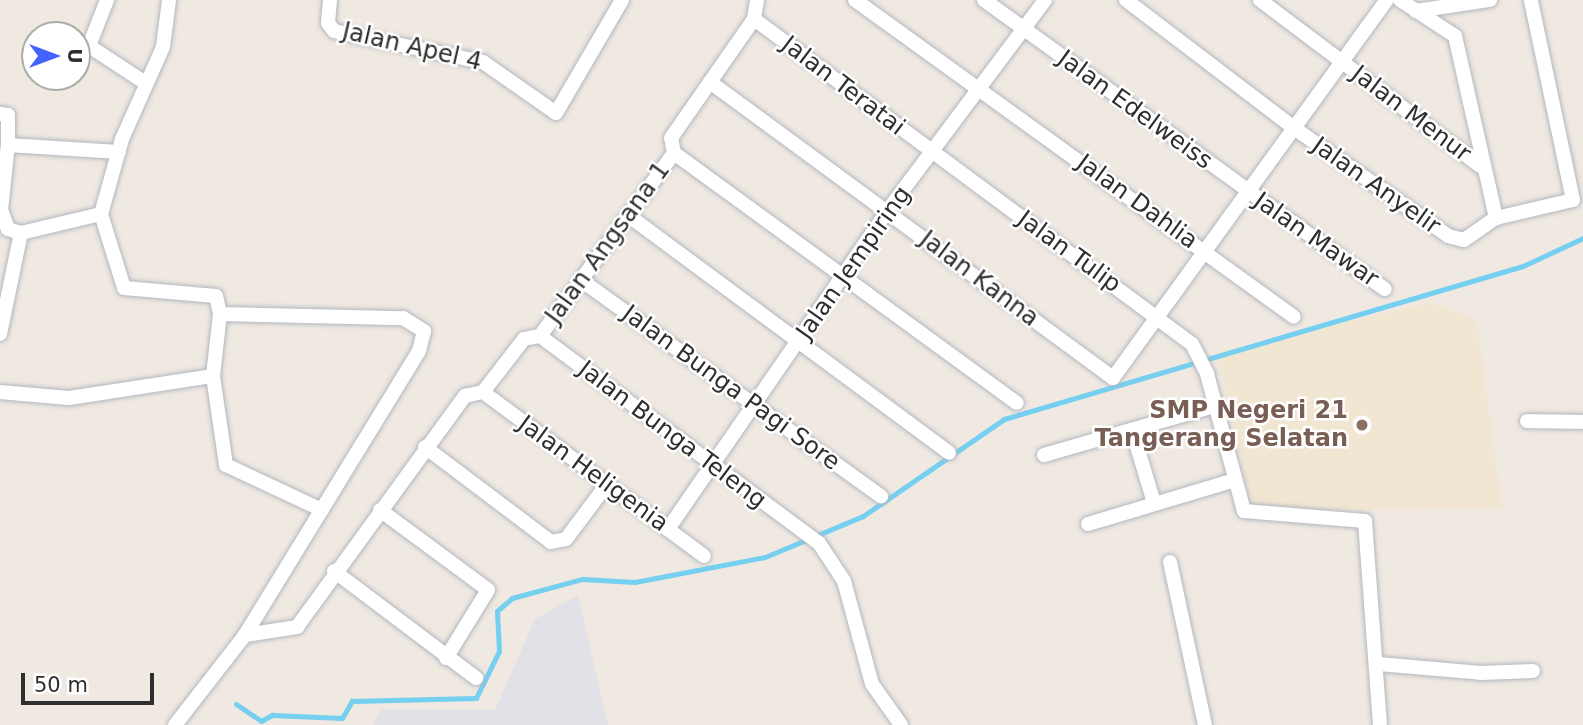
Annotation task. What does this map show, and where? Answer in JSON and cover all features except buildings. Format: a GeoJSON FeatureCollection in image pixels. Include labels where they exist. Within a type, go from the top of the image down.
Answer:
{"type":"FeatureCollection","features":[{"type":"Feature","properties":{"kind":"street"},"geometry":{"type":"LineString","coordinates":[[107,0],[89,46],[144,82]]}},
{"type":"Feature","properties":{"kind":"street"},"geometry":{"type":"LineString","coordinates":[[169,0],[163,47],[144,82],[101,214],[124,288],[216,296],[220,314],[214,376],[226,465],[322,510]]}},
{"type":"Feature","properties":{"kind":"street","name":"Jalan Apel 4"},"geometry":{"type":"LineString","coordinates":[[330,0],[330,28],[483,62],[556,113],[623,1]]}},
{"type":"Feature","properties":{"kind":"street","name":"Jalan Angsana 1"},"geometry":{"type":"LineString","coordinates":[[245,635],[297,626],[334,571],[465,396],[483,392],[524,339],[540,336],[674,153],[671,138],[754,19],[757,0]]}},
{"type":"Feature","properties":{"kind":"street","name":"Jalan Dahlia"},"geometry":{"type":"LineString","coordinates":[[855,0],[1294,317]]}},
{"type":"Feature","properties":{"kind":"street","name":"Jalan Edelweiss"},"geometry":{"type":"LineString","coordinates":[[984,0],[1246,191]]}},
{"type":"Feature","properties":{"kind":"street","name":"Jalan Jempiring"},"geometry":{"type":"LineString","coordinates":[[668,529],[714,468],[888,211],[1045,0]]}},
{"type":"Feature","properties":{"kind":"street","name":"Jalan Anyelir"},"geometry":{"type":"LineString","coordinates":[[1126,0],[1294,128],[1454,239],[1464,240],[1496,218]]}},
{"type":"Feature","properties":{"kind":"street","name":"Jalan Menur"},"geometry":{"type":"LineString","coordinates":[[1260,0],[1480,166]]}},
{"type":"Feature","properties":{"kind":"street"},"geometry":{"type":"LineString","coordinates":[[1157,317],[1203,249],[1387,0]]}},
{"type":"Feature","properties":{"kind":"street"},"geometry":{"type":"LineString","coordinates":[[1400,0],[1455,36],[1480,166],[1496,218],[1573,200],[1531,0]]}},
{"type":"Feature","properties":{"kind":"street"},"geometry":{"type":"LineString","coordinates":[[1416,11],[1490,0]]}},
{"type":"Feature","properties":{"kind":"street","name":"Jalan Teratai"},"geometry":{"type":"LineString","coordinates":[[754,19],[933,153]]}},
{"type":"Feature","properties":{"kind":"street","name":"Jalan Kanna"},"geometry":{"type":"LineString","coordinates":[[710,82],[1113,377],[1157,317]]}},
{"type":"Feature","properties":{"kind":"street"},"geometry":{"type":"LineString","coordinates":[[0,114],[8,115],[8,145],[1,211],[8,229],[21,233],[101,214]]}},
{"type":"Feature","properties":{"kind":"street"},"geometry":{"type":"LineString","coordinates":[[8,145],[119,152]]}},
{"type":"Feature","properties":{"kind":"street"},"geometry":{"type":"LineString","coordinates":[[674,153],[1017,403]]}},
{"type":"Feature","properties":{"kind":"street","name":"Jalan Tulip"},"geometry":{"type":"LineString","coordinates":[[933,153],[1157,317],[1200,355],[1214,406]]}},
{"type":"Feature","properties":{"kind":"street","name":"Jalan Mawar"},"geometry":{"type":"LineString","coordinates":[[1246,191],[1385,289]]}},
{"type":"Feature","properties":{"kind":"street"},"geometry":{"type":"LineString","coordinates":[[629,216],[801,340],[949,453]]}},
{"type":"Feature","properties":{"kind":"street"},"geometry":{"type":"LineString","coordinates":[[0,334],[21,233]]}},
{"type":"Feature","properties":{"kind":"street","name":"Jalan Bunga Pagi Sore"},"geometry":{"type":"LineString","coordinates":[[581,280],[881,496]]}},
{"type":"Feature","properties":{"kind":"street"},"geometry":{"type":"LineString","coordinates":[[175,725],[245,635],[419,351],[421,327],[403,318],[220,314]]}},
{"type":"Feature","properties":{"kind":"street","name":"Jalan Bunga Teleng"},"geometry":{"type":"LineString","coordinates":[[540,336],[714,468],[819,543],[844,582],[872,684],[901,725]]}},
{"type":"Feature","properties":{"kind":"street"},"geometry":{"type":"LineString","coordinates":[[0,392],[69,398],[214,376]]}},
{"type":"Feature","properties":{"kind":"street","name":"Jalan Heligenia"},"geometry":{"type":"LineString","coordinates":[[483,392],[605,487],[704,556]]}},
{"type":"Feature","properties":{"kind":"street"},"geometry":{"type":"LineString","coordinates":[[1044,455],[1214,406],[1238,505],[1250,514],[1366,521],[1379,664],[1380,725]]}},
{"type":"Feature","properties":{"kind":"street"},"geometry":{"type":"LineString","coordinates":[[1527,421],[1583,422]]}},
{"type":"Feature","properties":{"kind":"street"},"geometry":{"type":"LineString","coordinates":[[1132,430],[1154,503]]}},
{"type":"Feature","properties":{"kind":"street"},"geometry":{"type":"LineString","coordinates":[[425,447],[551,542],[566,539],[605,487]]}},
{"type":"Feature","properties":{"kind":"street"},"geometry":{"type":"LineString","coordinates":[[1088,524],[1231,481]]}},
{"type":"Feature","properties":{"kind":"street"},"geometry":{"type":"LineString","coordinates":[[380,510],[488,590],[446,658]]}},
{"type":"Feature","properties":{"kind":"street"},"geometry":{"type":"LineString","coordinates":[[1170,562],[1205,725]]}},
{"type":"Feature","properties":{"kind":"street"},"geometry":{"type":"LineString","coordinates":[[334,571],[476,678]]}},
{"type":"Feature","properties":{"kind":"street"},"geometry":{"type":"LineString","coordinates":[[1379,664],[1481,673],[1533,671]]}},
{"type":"Feature","properties":{"kind":"shaded area","name":"SMP Negeri 21 Tangerang Selatan"},"geometry":{"type":"Polygon","coordinates":[[[1432,302],[1477,321],[1502,509],[1259,510],[1250,498],[1217,352],[1432,302]]]}},
{"type":"Feature","properties":{"kind":"shaded area"},"geometry":{"type":"Polygon","coordinates":[[[578,595],[608,725],[373,725],[380,709],[495,710],[535,619],[578,595]]]}},
{"type":"Feature","properties":{"kind":"waterway"},"geometry":{"type":"LineString","coordinates":[[236,704],[261,721],[272,715],[342,718],[352,701],[476,698],[499,651],[497,611],[512,598],[582,579],[635,582],[765,557],[863,516],[1004,419],[1523,266],[1583,238]]}},
{"type":"Feature","properties":{"kind":"place","name":"SMP Negeri 21 Tangerang Selatan"},"geometry":{"type":"Point","coordinates":[1362,425]}}]}
